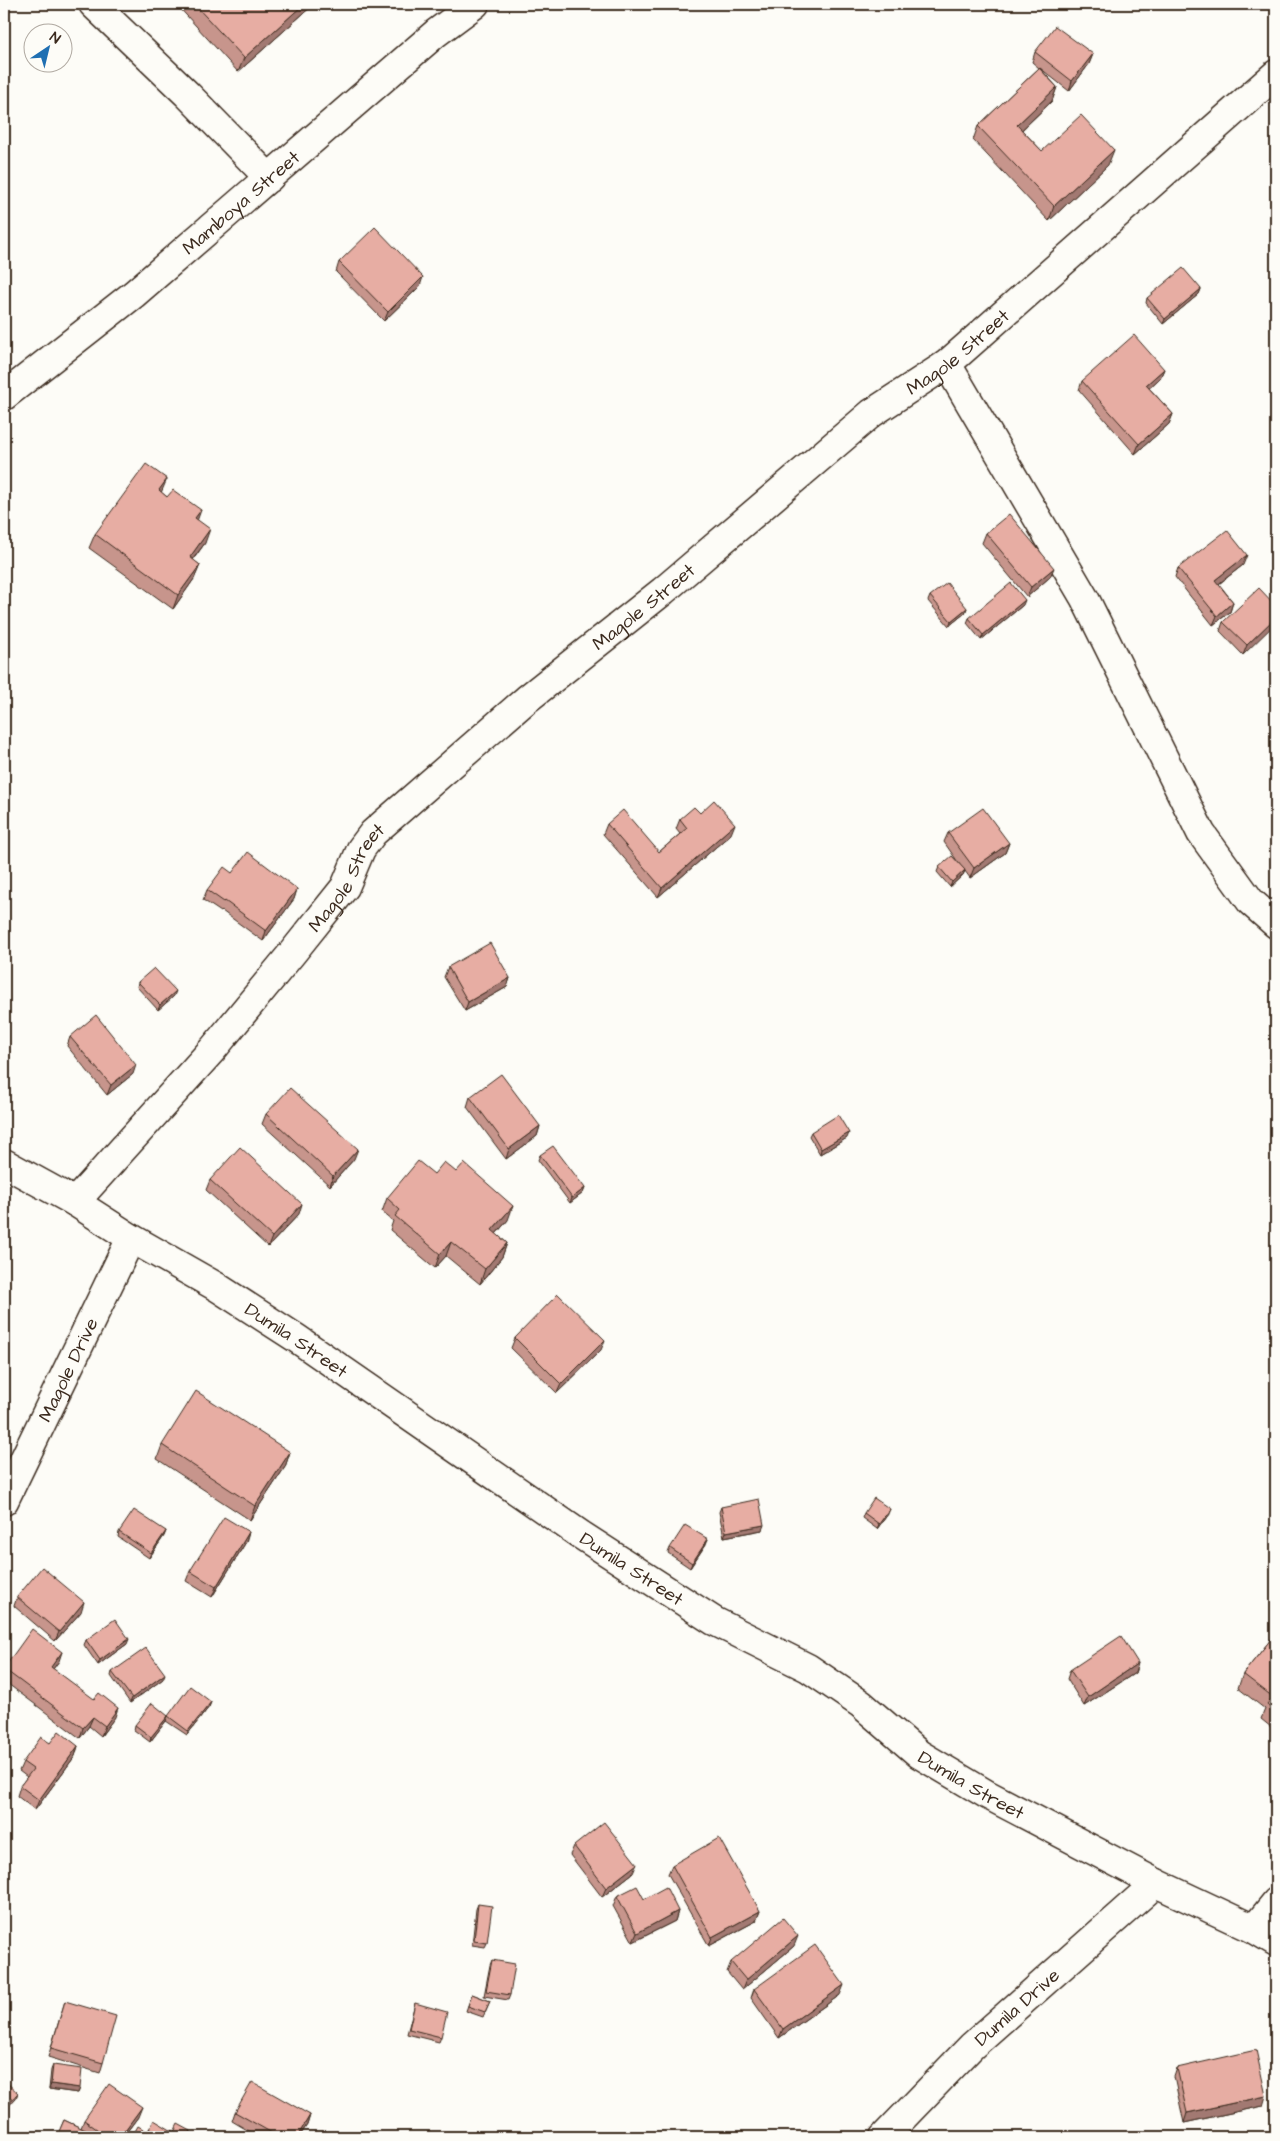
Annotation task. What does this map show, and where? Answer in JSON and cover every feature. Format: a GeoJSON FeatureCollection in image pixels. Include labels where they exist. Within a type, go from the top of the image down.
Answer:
{"type":"FeatureCollection","features":[{"type":"Feature","properties":{"kind":"street"},"geometry":{"type":"LineString","coordinates":[[93,4],[187,94],[269,178]]}},
{"type":"Feature","properties":{"kind":"street","name":"Mamboya Street"},"geometry":{"type":"LineString","coordinates":[[4,396],[134,294],[436,34],[475,4]]}},
{"type":"Feature","properties":{"kind":"street","name":"Magole Street"},"geometry":{"type":"LineString","coordinates":[[75,1202],[213,1049],[293,952],[345,887],[362,849],[373,834],[527,699],[663,592],[872,413],[947,364],[1276,74]]}},
{"type":"Feature","properties":{"kind":"street"},"geometry":{"type":"LineString","coordinates":[[947,364],[1084,599],[1201,833],[1251,902],[1276,924]]}},
{"type":"Feature","properties":{"kind":"street","name":"Dumila Street"},"geometry":{"type":"LineString","coordinates":[[4,1163],[75,1202],[131,1238],[217,1287],[296,1338],[581,1535],[714,1621],[808,1668],[861,1704],[919,1754],[988,1795],[1156,1883],[1265,1936]]}},
{"type":"Feature","properties":{"kind":"street","name":"Magole Drive"},"geometry":{"type":"LineString","coordinates":[[4,1501],[131,1238]]}},
{"type":"Feature","properties":{"kind":"street","name":"Dumila Drive"},"geometry":{"type":"LineString","coordinates":[[884,2137],[972,2046],[1156,1883]]}},
{"type":"Feature","properties":{"kind":"street"},"geometry":{"type":"LineString","coordinates":[[1265,1936],[1276,1902]]}},
{"type":"Feature","properties":{"kind":"building"},"geometry":{"type":"Polygon","coordinates":[[[194,4],[304,4],[244,58],[194,4]]]}},
{"type":"Feature","properties":{"kind":"building"},"geometry":{"type":"Polygon","coordinates":[[[1055,26],[1093,54],[1072,81],[1035,52],[1055,26]]]}},
{"type":"Feature","properties":{"kind":"building"},"geometry":{"type":"Polygon","coordinates":[[[1039,68],[1057,87],[1017,125],[1042,151],[1081,115],[1114,150],[1054,206],[978,126],[1039,68]]]}},
{"type":"Feature","properties":{"kind":"building"},"geometry":{"type":"Polygon","coordinates":[[[375,227],[423,277],[388,312],[339,262],[375,227]]]}},
{"type":"Feature","properties":{"kind":"building"},"geometry":{"type":"Polygon","coordinates":[[[1183,268],[1201,289],[1165,319],[1147,298],[1183,268]]]}},
{"type":"Feature","properties":{"kind":"building"},"geometry":{"type":"Polygon","coordinates":[[[1134,335],[1164,369],[1146,385],[1173,414],[1139,444],[1082,381],[1134,335]]]}},
{"type":"Feature","properties":{"kind":"building"},"geometry":{"type":"Polygon","coordinates":[[[146,464],[167,479],[159,490],[167,497],[173,490],[201,510],[195,518],[210,529],[190,557],[200,565],[178,595],[95,534],[146,464]]]}},
{"type":"Feature","properties":{"kind":"building"},"geometry":{"type":"Polygon","coordinates":[[[1009,514],[1054,568],[1031,587],[986,533],[1009,514]]]}},
{"type":"Feature","properties":{"kind":"building"},"geometry":{"type":"Polygon","coordinates":[[[1227,530],[1247,555],[1215,580],[1233,602],[1217,616],[1178,568],[1227,530]]]}},
{"type":"Feature","properties":{"kind":"building"},"geometry":{"type":"Polygon","coordinates":[[[947,583],[967,608],[951,621],[930,596],[947,583]]]}},
{"type":"Feature","properties":{"kind":"building"},"geometry":{"type":"Polygon","coordinates":[[[1011,583],[1025,600],[983,635],[969,618],[1011,583]]]}},
{"type":"Feature","properties":{"kind":"building"},"geometry":{"type":"Polygon","coordinates":[[[1259,588],[1276,606],[1276,617],[1247,645],[1223,622],[1259,588]]]}},
{"type":"Feature","properties":{"kind":"building"},"geometry":{"type":"Polygon","coordinates":[[[714,800],[735,824],[662,888],[607,824],[623,810],[659,852],[687,828],[680,819],[694,807],[700,813],[714,800]]]}},
{"type":"Feature","properties":{"kind":"building"},"geometry":{"type":"Polygon","coordinates":[[[983,808],[1009,843],[974,868],[948,833],[983,808]]]}},
{"type":"Feature","properties":{"kind":"building"},"geometry":{"type":"Polygon","coordinates":[[[248,852],[297,889],[266,931],[207,890],[224,867],[232,873],[248,852]]]}},
{"type":"Feature","properties":{"kind":"building"},"geometry":{"type":"Polygon","coordinates":[[[952,856],[965,870],[952,882],[939,867],[952,856]]]}},
{"type":"Feature","properties":{"kind":"building"},"geometry":{"type":"Polygon","coordinates":[[[490,943],[510,978],[468,1002],[448,967],[490,943]]]}},
{"type":"Feature","properties":{"kind":"building"},"geometry":{"type":"Polygon","coordinates":[[[154,968],[176,991],[160,1005],[138,982],[154,968]]]}},
{"type":"Feature","properties":{"kind":"building"},"geometry":{"type":"Polygon","coordinates":[[[96,1015],[136,1065],[111,1085],[70,1037],[96,1015]]]}},
{"type":"Feature","properties":{"kind":"building"},"geometry":{"type":"Polygon","coordinates":[[[501,1074],[540,1126],[509,1149],[470,1097],[501,1074]]]}},
{"type":"Feature","properties":{"kind":"building"},"geometry":{"type":"Polygon","coordinates":[[[290,1088],[358,1149],[333,1176],[266,1114],[290,1088]]]}},
{"type":"Feature","properties":{"kind":"building"},"geometry":{"type":"Polygon","coordinates":[[[838,1115],[849,1133],[821,1149],[811,1132],[838,1115]]]}},
{"type":"Feature","properties":{"kind":"building"},"geometry":{"type":"Polygon","coordinates":[[[553,1146],[585,1188],[572,1198],[540,1155],[553,1146]]]}},
{"type":"Feature","properties":{"kind":"building"},"geometry":{"type":"Polygon","coordinates":[[[240,1147],[302,1204],[272,1237],[210,1180],[240,1147]]]}},
{"type":"Feature","properties":{"kind":"building"},"geometry":{"type":"Polygon","coordinates":[[[418,1161],[434,1174],[444,1162],[456,1172],[464,1163],[513,1206],[492,1230],[507,1243],[485,1269],[451,1242],[440,1254],[395,1216],[400,1210],[387,1198],[418,1161]]]}},
{"type":"Feature","properties":{"kind":"building"},"geometry":{"type":"Polygon","coordinates":[[[558,1294],[605,1340],[561,1384],[515,1338],[558,1294]]]}},
{"type":"Feature","properties":{"kind":"building"},"geometry":{"type":"Polygon","coordinates":[[[196,1391],[290,1452],[255,1506],[162,1445],[196,1391]]]}},
{"type":"Feature","properties":{"kind":"building"},"geometry":{"type":"Polygon","coordinates":[[[874,1498],[890,1509],[879,1524],[864,1513],[874,1498]]]}},
{"type":"Feature","properties":{"kind":"building"},"geometry":{"type":"Polygon","coordinates":[[[759,1499],[764,1525],[726,1532],[721,1507],[759,1499]]]}},
{"type":"Feature","properties":{"kind":"building"},"geometry":{"type":"Polygon","coordinates":[[[134,1510],[166,1531],[151,1553],[119,1532],[134,1510]]]}},
{"type":"Feature","properties":{"kind":"building"},"geometry":{"type":"Polygon","coordinates":[[[224,1517],[249,1532],[216,1587],[190,1571],[224,1517]]]}},
{"type":"Feature","properties":{"kind":"building"},"geometry":{"type":"Polygon","coordinates":[[[685,1525],[708,1539],[692,1563],[670,1548],[685,1525]]]}},
{"type":"Feature","properties":{"kind":"building"},"geometry":{"type":"Polygon","coordinates":[[[42,1567],[84,1602],[59,1632],[17,1597],[42,1567]]]}},
{"type":"Feature","properties":{"kind":"building"},"geometry":{"type":"Polygon","coordinates":[[[115,1619],[129,1639],[100,1660],[86,1640],[115,1619]]]}},
{"type":"Feature","properties":{"kind":"building"},"geometry":{"type":"Polygon","coordinates":[[[32,1629],[62,1652],[51,1667],[94,1699],[99,1693],[118,1708],[105,1726],[93,1717],[83,1728],[4,1669],[32,1629]]]}},
{"type":"Feature","properties":{"kind":"building"},"geometry":{"type":"Polygon","coordinates":[[[1276,1633],[1276,1713],[1267,1705],[1273,1697],[1243,1674],[1276,1633]]]}},
{"type":"Feature","properties":{"kind":"building"},"geometry":{"type":"Polygon","coordinates":[[[1121,1636],[1138,1663],[1088,1697],[1070,1670],[1121,1636]]]}},
{"type":"Feature","properties":{"kind":"building"},"geometry":{"type":"Polygon","coordinates":[[[146,1648],[165,1674],[132,1698],[112,1672],[146,1648]]]}},
{"type":"Feature","properties":{"kind":"building"},"geometry":{"type":"Polygon","coordinates":[[[190,1686],[211,1702],[188,1731],[168,1716],[190,1686]]]}},
{"type":"Feature","properties":{"kind":"building"},"geometry":{"type":"Polygon","coordinates":[[[152,1703],[168,1716],[151,1737],[135,1725],[152,1703]]]}},
{"type":"Feature","properties":{"kind":"building"},"geometry":{"type":"Polygon","coordinates":[[[59,1731],[78,1746],[39,1800],[20,1786],[33,1769],[23,1762],[41,1737],[50,1743],[59,1731]]]}},
{"type":"Feature","properties":{"kind":"building"},"geometry":{"type":"Polygon","coordinates":[[[604,1822],[637,1864],[606,1888],[574,1846],[604,1822]]]}},
{"type":"Feature","properties":{"kind":"building"},"geometry":{"type":"Polygon","coordinates":[[[719,1838],[760,1911],[712,1937],[672,1865],[719,1838]]]}},
{"type":"Feature","properties":{"kind":"building"},"geometry":{"type":"Polygon","coordinates":[[[637,1886],[644,1899],[666,1887],[678,1911],[637,1933],[617,1896],[637,1886]]]}},
{"type":"Feature","properties":{"kind":"building"},"geometry":{"type":"Polygon","coordinates":[[[478,1904],[492,1906],[487,1943],[474,1941],[478,1904]]]}},
{"type":"Feature","properties":{"kind":"building"},"geometry":{"type":"Polygon","coordinates":[[[783,1918],[798,1936],[746,1980],[731,1962],[783,1918]]]}},
{"type":"Feature","properties":{"kind":"building"},"geometry":{"type":"Polygon","coordinates":[[[815,1945],[844,1985],[783,2029],[754,1989],[815,1945]]]}},
{"type":"Feature","properties":{"kind":"building"},"geometry":{"type":"Polygon","coordinates":[[[492,1960],[515,1964],[510,1995],[486,1991],[492,1960]]]}},
{"type":"Feature","properties":{"kind":"building"},"geometry":{"type":"Polygon","coordinates":[[[472,1994],[490,2001],[485,2012],[468,2006],[472,1994]]]}},
{"type":"Feature","properties":{"kind":"building"},"geometry":{"type":"Polygon","coordinates":[[[65,2001],[116,2016],[103,2063],[51,2048],[65,2001]]]}},
{"type":"Feature","properties":{"kind":"building"},"geometry":{"type":"Polygon","coordinates":[[[415,2003],[447,2012],[441,2037],[409,2029],[415,2003]]]}},
{"type":"Feature","properties":{"kind":"building"},"geometry":{"type":"Polygon","coordinates":[[[1256,2050],[1266,2096],[1187,2113],[1177,2068],[1256,2050]]]}},
{"type":"Feature","properties":{"kind":"building"},"geometry":{"type":"Polygon","coordinates":[[[53,2065],[82,2069],[80,2088],[51,2084],[53,2065]]]}},
{"type":"Feature","properties":{"kind":"building"},"geometry":{"type":"Polygon","coordinates":[[[4,2080],[18,2093],[4,2108],[4,2080]]]}},
{"type":"Feature","properties":{"kind":"building"},"geometry":{"type":"Polygon","coordinates":[[[252,2082],[310,2115],[297,2137],[279,2137],[235,2112],[252,2082]]]}},
{"type":"Feature","properties":{"kind":"building"},"geometry":{"type":"Polygon","coordinates":[[[109,2084],[142,2107],[120,2137],[108,2137],[84,2120],[109,2084]]]}},
{"type":"Feature","properties":{"kind":"building"},"geometry":{"type":"Polygon","coordinates":[[[64,2120],[92,2133],[90,2137],[57,2136],[64,2120]]]}},
{"type":"Feature","properties":{"kind":"building"},"geometry":{"type":"Polygon","coordinates":[[[154,2120],[174,2132],[178,2124],[191,2131],[188,2137],[178,2134],[183,2137],[162,2137],[149,2129],[154,2120]]]}},
{"type":"Feature","properties":{"kind":"building"},"geometry":{"type":"Polygon","coordinates":[[[138,2126],[157,2137],[132,2137],[138,2126]]]}}]}
